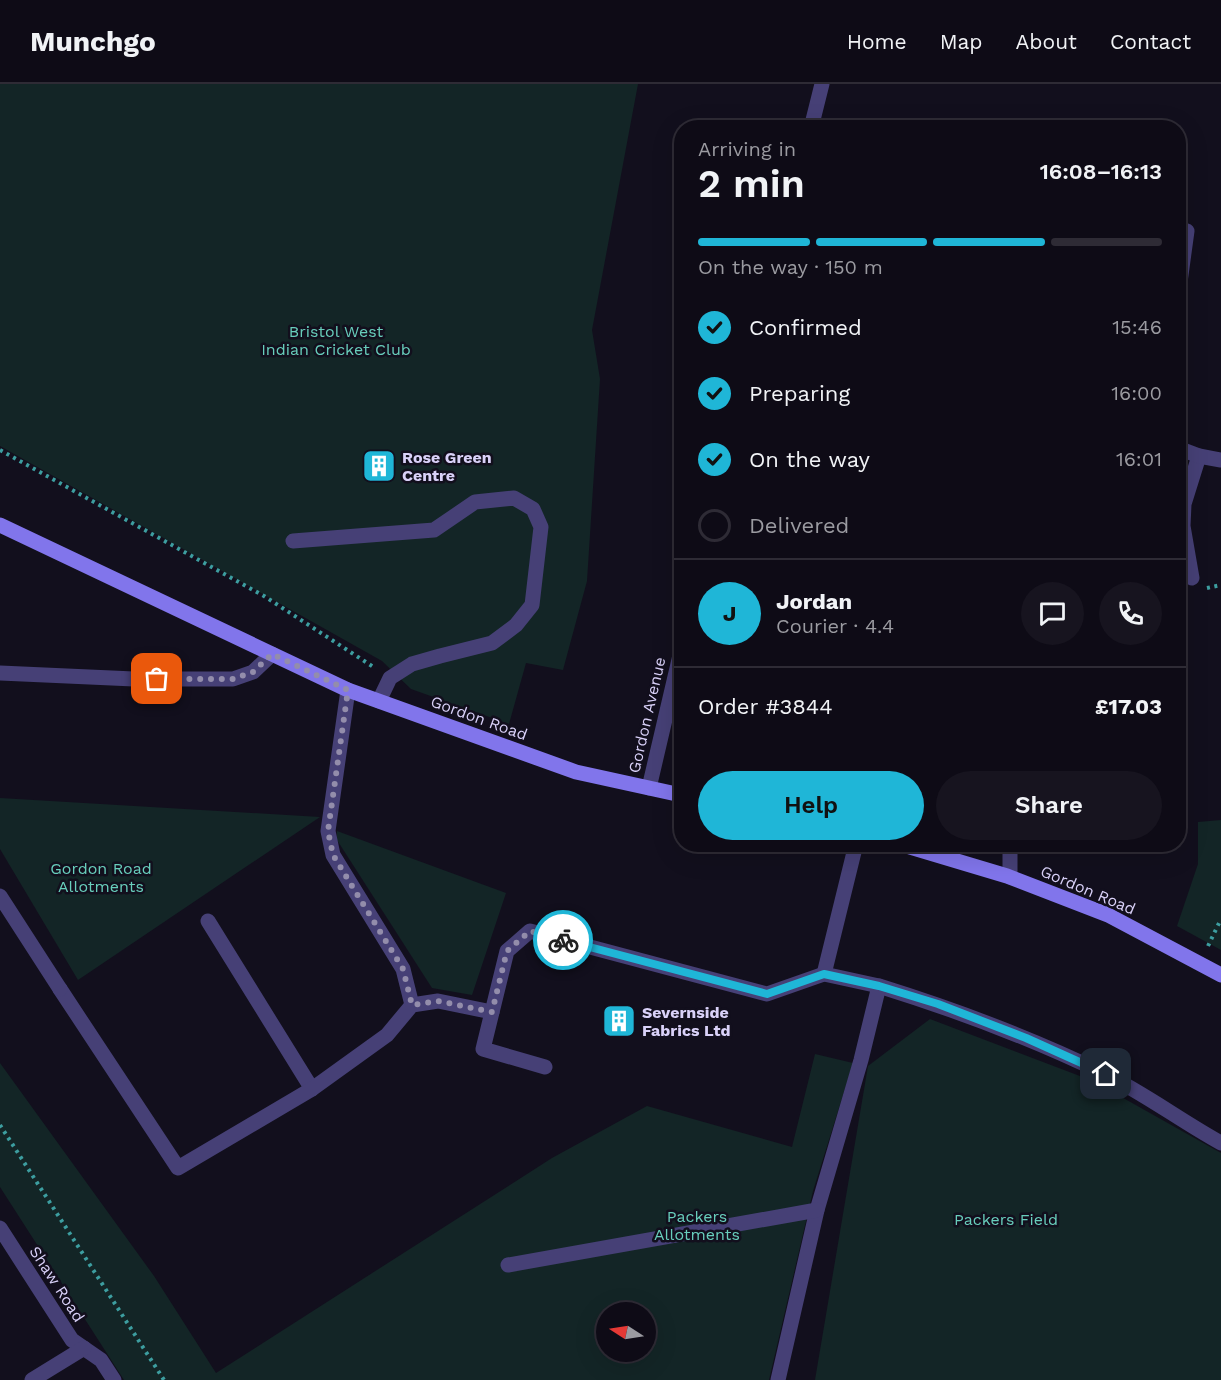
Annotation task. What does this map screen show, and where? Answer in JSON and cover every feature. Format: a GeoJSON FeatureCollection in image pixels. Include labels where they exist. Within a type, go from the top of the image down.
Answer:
{"type":"FeatureCollection","features":[{"type":"Feature","properties":{"kind":"main road","name":"Gordon Road"},"geometry":{"type":"LineString","coordinates":[[0,525],[348,690],[576,772],[674,793]]}},
{"type":"Feature","properties":{"kind":"main road","name":"Gordon Road"},"geometry":{"type":"LineString","coordinates":[[929,852],[1010,877],[1108,915],[1221,975]]}},
{"type":"Feature","properties":{"kind":"street"},"geometry":{"type":"LineString","coordinates":[[813,120],[822,84]]}},
{"type":"Feature","properties":{"kind":"street"},"geometry":{"type":"LineString","coordinates":[[1186,236],[1187,231]]}},
{"type":"Feature","properties":{"kind":"street"},"geometry":{"type":"LineString","coordinates":[[1186,451],[1221,460]]}},
{"type":"Feature","properties":{"kind":"street"},"geometry":{"type":"LineString","coordinates":[[1186,498],[1199,456]]}},
{"type":"Feature","properties":{"kind":"street"},"geometry":{"type":"LineString","coordinates":[[293,541],[434,530],[475,501],[514,498],[533,509],[541,527],[532,605],[516,625],[492,644],[412,664],[390,678],[379,701]]}},
{"type":"Feature","properties":{"kind":"street"},"geometry":{"type":"LineString","coordinates":[[1186,539],[1192,578]]}},
{"type":"Feature","properties":{"kind":"street"},"geometry":{"type":"LineString","coordinates":[[0,673],[233,679],[253,672],[272,654]]}},
{"type":"Feature","properties":{"kind":"street","name":"Gordon Avenue"},"geometry":{"type":"LineString","coordinates":[[649,788],[674,681]]}},
{"type":"Feature","properties":{"kind":"street"},"geometry":{"type":"LineString","coordinates":[[348,690],[328,831],[333,855],[403,969],[412,1005]]}},
{"type":"Feature","properties":{"kind":"street"},"geometry":{"type":"LineString","coordinates":[[824,974],[854,852]]}},
{"type":"Feature","properties":{"kind":"street"},"geometry":{"type":"LineString","coordinates":[[1010,852],[1010,877]]}},
{"type":"Feature","properties":{"kind":"street"},"geometry":{"type":"LineString","coordinates":[[0,896],[178,1168],[312,1089],[387,1035],[412,1005],[438,1001],[492,1012]]}},
{"type":"Feature","properties":{"kind":"street"},"geometry":{"type":"LineString","coordinates":[[208,921],[312,1089]]}},
{"type":"Feature","properties":{"kind":"street"},"geometry":{"type":"LineString","coordinates":[[545,1067],[483,1048],[507,951],[530,931],[767,994],[824,974],[879,986],[938,1004],[1036,1042],[1106,1074],[1221,1143]]}},
{"type":"Feature","properties":{"kind":"street"},"geometry":{"type":"LineString","coordinates":[[777,1380],[817,1210],[861,1060],[879,986]]}},
{"type":"Feature","properties":{"kind":"street"},"geometry":{"type":"LineString","coordinates":[[508,1265],[817,1210]]}},
{"type":"Feature","properties":{"kind":"street","name":"Shaw Road"},"geometry":{"type":"LineString","coordinates":[[0,1228],[72,1340],[101,1360],[114,1380]]}},
{"type":"Feature","properties":{"kind":"street"},"geometry":{"type":"LineString","coordinates":[[32,1380],[84,1348]]}},
{"type":"Feature","properties":{"kind":"path"},"geometry":{"type":"LineString","coordinates":[[0,450],[264,597],[390,678]]}},
{"type":"Feature","properties":{"kind":"path"},"geometry":{"type":"LineString","coordinates":[[1198,962],[1221,919]]}},
{"type":"Feature","properties":{"kind":"path"},"geometry":{"type":"LineString","coordinates":[[0,1125],[164,1380]]}},
{"type":"Feature","properties":{"kind":"green space","name":"Bristol West Indian Cricket Club"},"geometry":{"type":"Polygon","coordinates":[[[0,84],[638,84],[592,330],[600,379],[587,581],[563,670],[526,663],[509,724],[411,689],[382,661],[0,446],[0,84]]]}},
{"type":"Feature","properties":{"kind":"green space","name":"Gordon Road Allotments"},"geometry":{"type":"Polygon","coordinates":[[[0,798],[320,817],[78,980],[0,849],[0,798]]]}},
{"type":"Feature","properties":{"kind":"green space"},"geometry":{"type":"Polygon","coordinates":[[[1221,820],[1221,950],[1177,926],[1198,864],[1198,822],[1221,820]]]}},
{"type":"Feature","properties":{"kind":"green space"},"geometry":{"type":"Polygon","coordinates":[[[337,831],[506,893],[472,995],[432,988],[337,840],[337,831]]]}},
{"type":"Feature","properties":{"kind":"green space","name":"Packers Field"},"geometry":{"type":"Polygon","coordinates":[[[930,1019],[1093,1081],[1221,1153],[1221,1380],[815,1380],[868,1066],[930,1019]]]}},
{"type":"Feature","properties":{"kind":"green space","name":"Packers Allotments"},"geometry":{"type":"Polygon","coordinates":[[[815,1054],[853,1063],[813,1191],[769,1380],[124,1380],[0,1187],[0,1063],[154,1276],[216,1373],[552,1158],[647,1106],[792,1147],[815,1054]]]}},
{"type":"Feature","properties":{"kind":"way so far"},"geometry":{"type":"LineString","coordinates":[[157,679],[233,679],[253,672],[272,654],[348,690],[328,831],[333,855],[403,969],[412,1005],[438,1001],[492,1012],[507,951],[530,931],[563,940]]}},
{"type":"Feature","properties":{"kind":"place","name":"Rose Green Centre"},"geometry":{"type":"Point","coordinates":[379,466]}},
{"type":"Feature","properties":{"kind":"place","name":"Severnside Fabrics Ltd"},"geometry":{"type":"Point","coordinates":[619,1021]}},
{"type":"Feature","properties":{"kind":"route"},"geometry":{"type":"LineString","coordinates":[[563,940],[767,994],[824,974],[879,986],[938,1004],[1026,1038],[1106,1074]]}}]}
